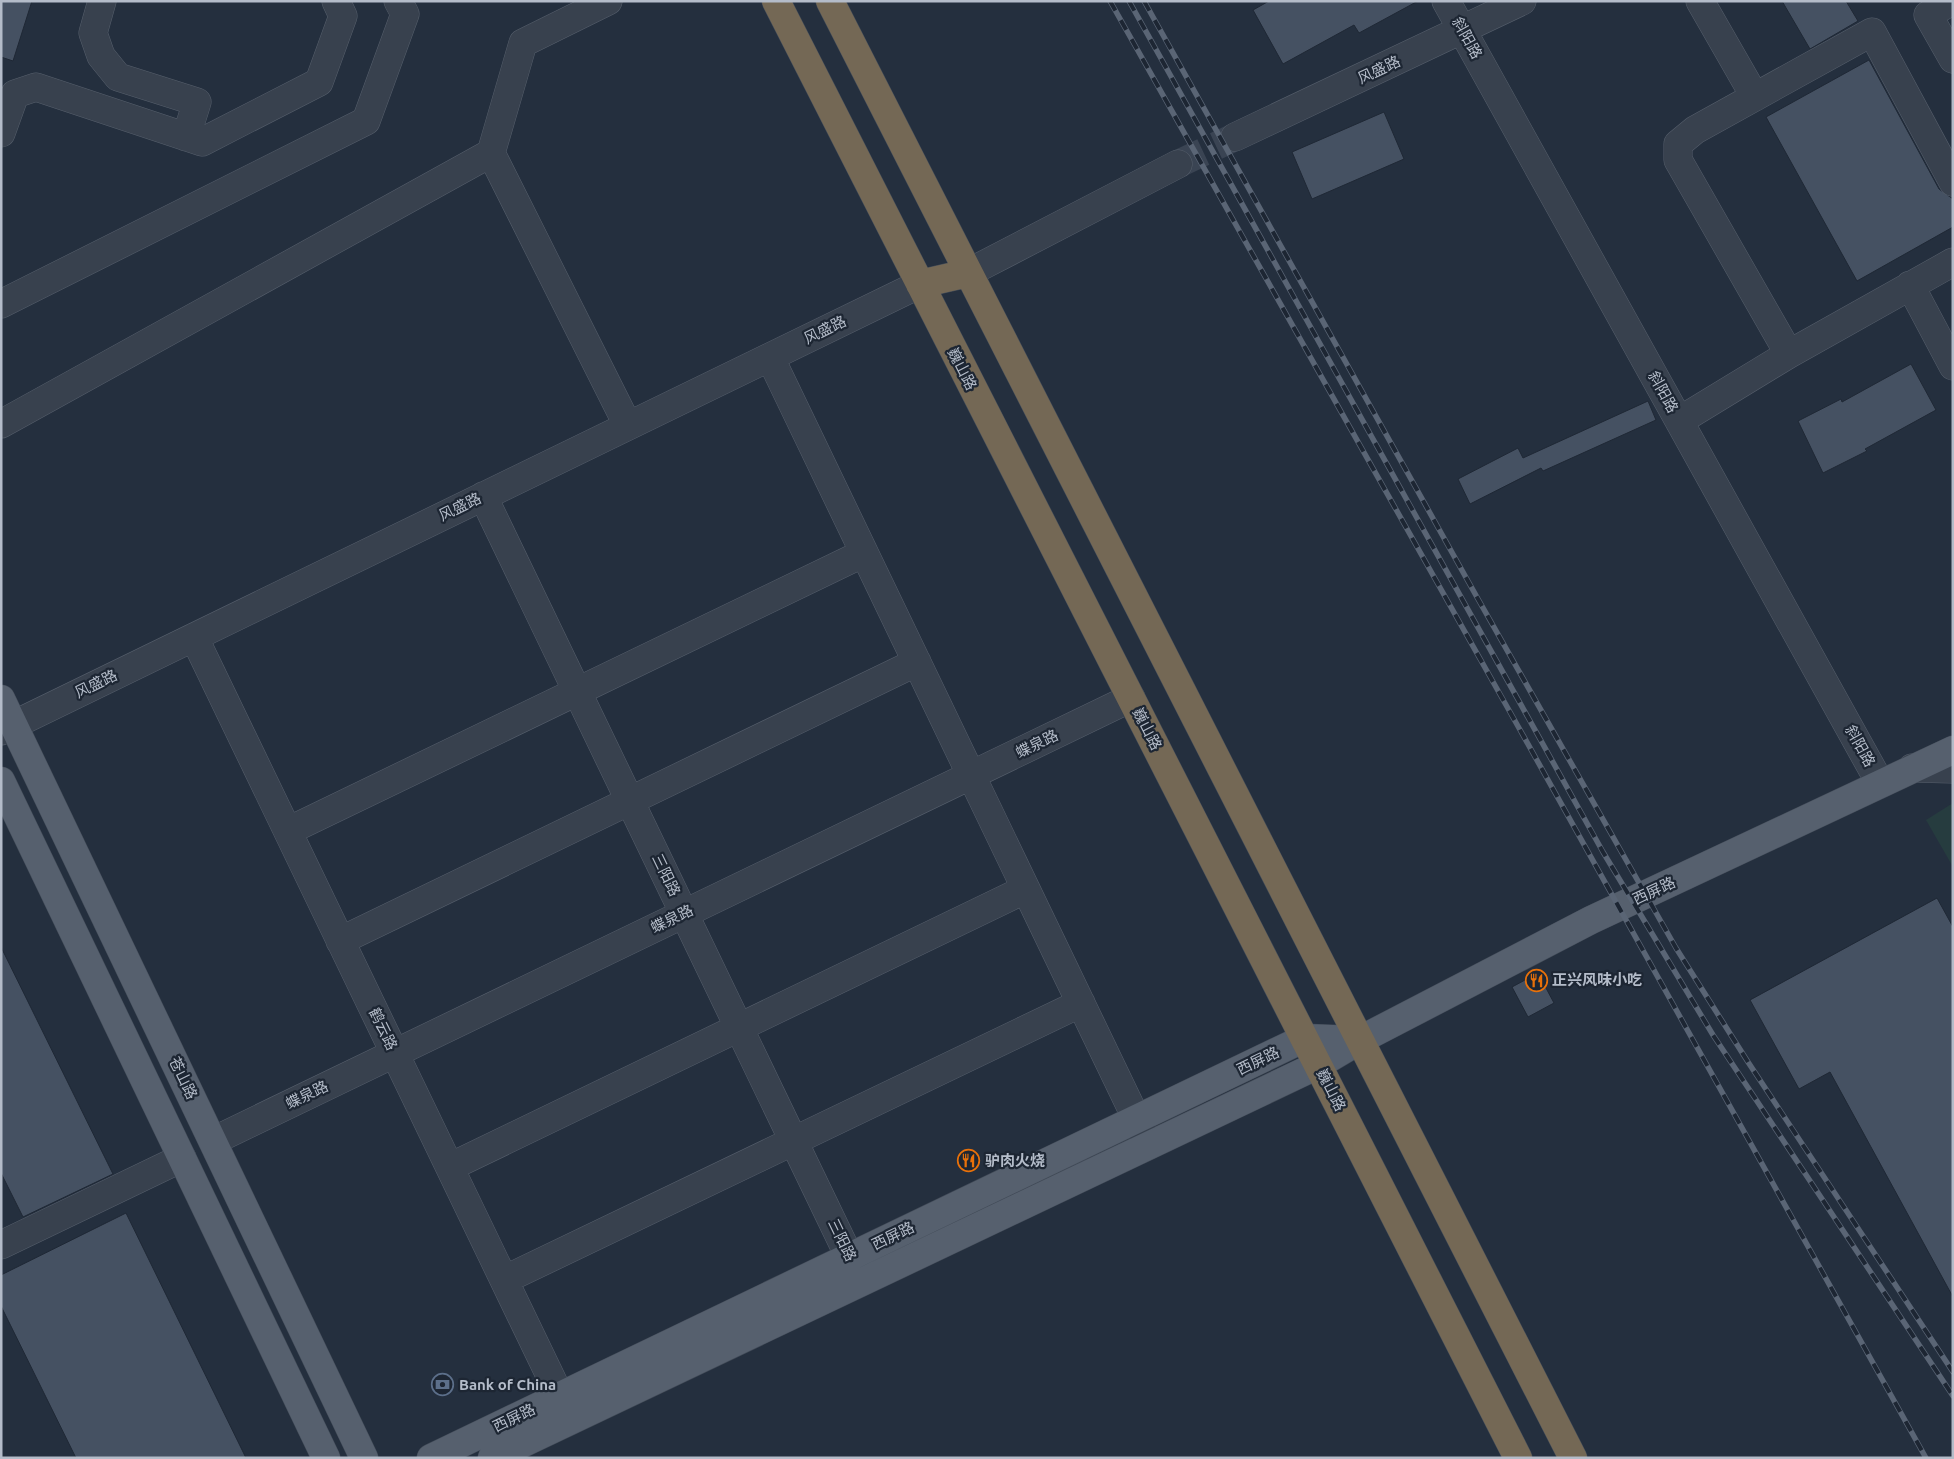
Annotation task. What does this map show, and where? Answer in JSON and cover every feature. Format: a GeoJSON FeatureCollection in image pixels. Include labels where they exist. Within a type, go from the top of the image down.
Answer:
{"type":"FeatureCollection","features":[{"type":"Feature","properties":{"kind":"highway","name":"巍山路"},"geometry":{"type":"LineString","coordinates":[[776,1],[1518,1458]]}},
{"type":"Feature","properties":{"kind":"highway"},"geometry":{"type":"LineString","coordinates":[[830,1],[1573,1458]]}},
{"type":"Feature","properties":{"kind":"highway"},"geometry":{"type":"LineString","coordinates":[[920,284],[968,273]]}},
{"type":"Feature","properties":{"kind":"main road","name":"苍山路"},"geometry":{"type":"LineString","coordinates":[[1,699],[7,728],[213,1141],[364,1458]]}},
{"type":"Feature","properties":{"kind":"main road","name":"西屏路"},"geometry":{"type":"LineString","coordinates":[[492,1458],[1318,1065],[1360,1040],[1591,920],[1953,750]]}},
{"type":"Feature","properties":{"kind":"main road"},"geometry":{"type":"LineString","coordinates":[[1,781],[326,1458]]}},
{"type":"Feature","properties":{"kind":"main road","name":"西屏路"},"geometry":{"type":"LineString","coordinates":[[431,1458],[1305,1038],[1360,1040]]}},
{"type":"Feature","properties":{"kind":"street"},"geometry":{"type":"LineString","coordinates":[[102,1],[93,33],[100,56],[118,77],[197,102],[186,137]]}},
{"type":"Feature","properties":{"kind":"street"},"geometry":{"type":"LineString","coordinates":[[1,133],[14,94],[36,87],[202,142],[319,82],[343,16],[336,1]]}},
{"type":"Feature","properties":{"kind":"street"},"geometry":{"type":"LineString","coordinates":[[1,304],[366,121],[404,14],[398,1]]}},
{"type":"Feature","properties":{"kind":"street"},"geometry":{"type":"LineString","coordinates":[[608,1],[523,43],[491,153],[628,426]]}},
{"type":"Feature","properties":{"kind":"street","name":"斜阳路"},"geometry":{"type":"LineString","coordinates":[[1446,1],[1880,783]]}},
{"type":"Feature","properties":{"kind":"street","name":"风盛路"},"geometry":{"type":"LineString","coordinates":[[1235,137],[1522,1]]}},
{"type":"Feature","properties":{"kind":"street"},"geometry":{"type":"LineString","coordinates":[[1700,1],[1755,97]]}},
{"type":"Feature","properties":{"kind":"street"},"geometry":{"type":"LineString","coordinates":[[1952,1],[1928,15],[1953,59]]}},
{"type":"Feature","properties":{"kind":"street"},"geometry":{"type":"LineString","coordinates":[[1789,354],[1678,160],[1678,144],[1695,130],[1872,32],[1953,182]]}},
{"type":"Feature","properties":{"kind":"street"},"geometry":{"type":"LineString","coordinates":[[1,424],[491,153]]}},
{"type":"Feature","properties":{"kind":"street"},"geometry":{"type":"LineString","coordinates":[[968,273],[1178,164]]}},
{"type":"Feature","properties":{"kind":"street"},"geometry":{"type":"LineString","coordinates":[[1679,422],[1789,354],[1953,262]]}},
{"type":"Feature","properties":{"kind":"street","name":"风盛路"},"geometry":{"type":"LineString","coordinates":[[7,728],[920,284]]}},
{"type":"Feature","properties":{"kind":"street"},"geometry":{"type":"LineString","coordinates":[[1910,285],[1953,366]]}},
{"type":"Feature","properties":{"kind":"street"},"geometry":{"type":"LineString","coordinates":[[770,357],[1149,1145]]}},
{"type":"Feature","properties":{"kind":"street","name":"三阳路"},"geometry":{"type":"LineString","coordinates":[[483,496],[862,1282]]}},
{"type":"Feature","properties":{"kind":"street"},"geometry":{"type":"LineString","coordinates":[[288,831],[864,553]]}},
{"type":"Feature","properties":{"kind":"street","name":"鹤云路"},"geometry":{"type":"LineString","coordinates":[[194,637],[571,1420]]}},
{"type":"Feature","properties":{"kind":"street"},"geometry":{"type":"LineString","coordinates":[[340,940],[917,662]]}},
{"type":"Feature","properties":{"kind":"street","name":"蝶泉路"},"geometry":{"type":"LineString","coordinates":[[213,1141],[1131,698]]}},
{"type":"Feature","properties":{"kind":"street"},"geometry":{"type":"LineString","coordinates":[[1912,768],[1953,770]]}},
{"type":"Feature","properties":{"kind":"street"},"geometry":{"type":"LineString","coordinates":[[450,1168],[1026,889]]}},
{"type":"Feature","properties":{"kind":"street"},"geometry":{"type":"LineString","coordinates":[[504,1280],[1081,1003]]}},
{"type":"Feature","properties":{"kind":"street"},"geometry":{"type":"LineString","coordinates":[[1,1245],[182,1158]]}},
{"type":"Feature","properties":{"kind":"green space"},"geometry":{"type":"Polygon","coordinates":[[[1953,803],[1953,867],[1926,820],[1953,803]]]}},
{"type":"Feature","properties":{"kind":"building"},"geometry":{"type":"Polygon","coordinates":[[[1,1],[32,1],[13,61],[1,57],[1,1]]]}},
{"type":"Feature","properties":{"kind":"building"},"geometry":{"type":"Polygon","coordinates":[[[1269,1],[1418,1],[1359,33],[1354,25],[1283,64],[1253,10],[1269,1]]]}},
{"type":"Feature","properties":{"kind":"building"},"geometry":{"type":"Polygon","coordinates":[[[1782,1],[1846,1],[1858,21],[1810,49],[1782,1]]]}},
{"type":"Feature","properties":{"kind":"building"},"geometry":{"type":"Polygon","coordinates":[[[1869,60],[1939,189],[1953,199],[1953,227],[1857,281],[1766,117],[1869,60]]]}},
{"type":"Feature","properties":{"kind":"building"},"geometry":{"type":"Polygon","coordinates":[[[1384,112],[1404,159],[1312,199],[1292,152],[1384,112]]]}},
{"type":"Feature","properties":{"kind":"building"},"geometry":{"type":"Polygon","coordinates":[[[1911,364],[1936,410],[1865,449],[1867,451],[1823,473],[1798,421],[1841,399],[1842,402],[1911,364]]]}},
{"type":"Feature","properties":{"kind":"building"},"geometry":{"type":"Polygon","coordinates":[[[1648,401],[1656,420],[1543,471],[1541,468],[1470,504],[1458,479],[1518,448],[1523,458],[1648,401]]]}},
{"type":"Feature","properties":{"kind":"building"},"geometry":{"type":"Polygon","coordinates":[[[1937,898],[1953,927],[1953,1297],[1830,1072],[1799,1089],[1750,1000],[1937,898]]]}},
{"type":"Feature","properties":{"kind":"building"},"geometry":{"type":"Polygon","coordinates":[[[1,947],[113,1174],[23,1217],[1,1173],[1,947]]]}},
{"type":"Feature","properties":{"kind":"building"},"geometry":{"type":"Polygon","coordinates":[[[1538,973],[1554,1003],[1528,1017],[1512,987],[1538,973]]]}},
{"type":"Feature","properties":{"kind":"building"},"geometry":{"type":"Polygon","coordinates":[[[126,1213],[246,1458],[76,1458],[1,1306],[1,1275],[126,1213]]]}},
{"type":"Feature","properties":{"kind":"tunnel"},"geometry":{"type":"LineString","coordinates":[[1178,164],[1235,137]]}},
{"type":"Feature","properties":{"kind":"railway"},"geometry":{"type":"LineString","coordinates":[[1110,1],[1519,728],[1926,1458]]}},
{"type":"Feature","properties":{"kind":"railway"},"geometry":{"type":"LineString","coordinates":[[1129,1],[1603,852],[1713,1035],[1953,1396]]}},
{"type":"Feature","properties":{"kind":"railway"},"geometry":{"type":"LineString","coordinates":[[1144,1],[1478,599],[1676,948],[1748,1062],[1953,1372]]}},
{"type":"Feature","properties":{"kind":"place","name":"正兴风味小吃"},"geometry":{"type":"Point","coordinates":[1536,980]}},
{"type":"Feature","properties":{"kind":"place","name":"驴肉火烧"},"geometry":{"type":"Point","coordinates":[969,1161]}},
{"type":"Feature","properties":{"kind":"place","name":"Bank of China"},"geometry":{"type":"Point","coordinates":[443,1385]}}]}
